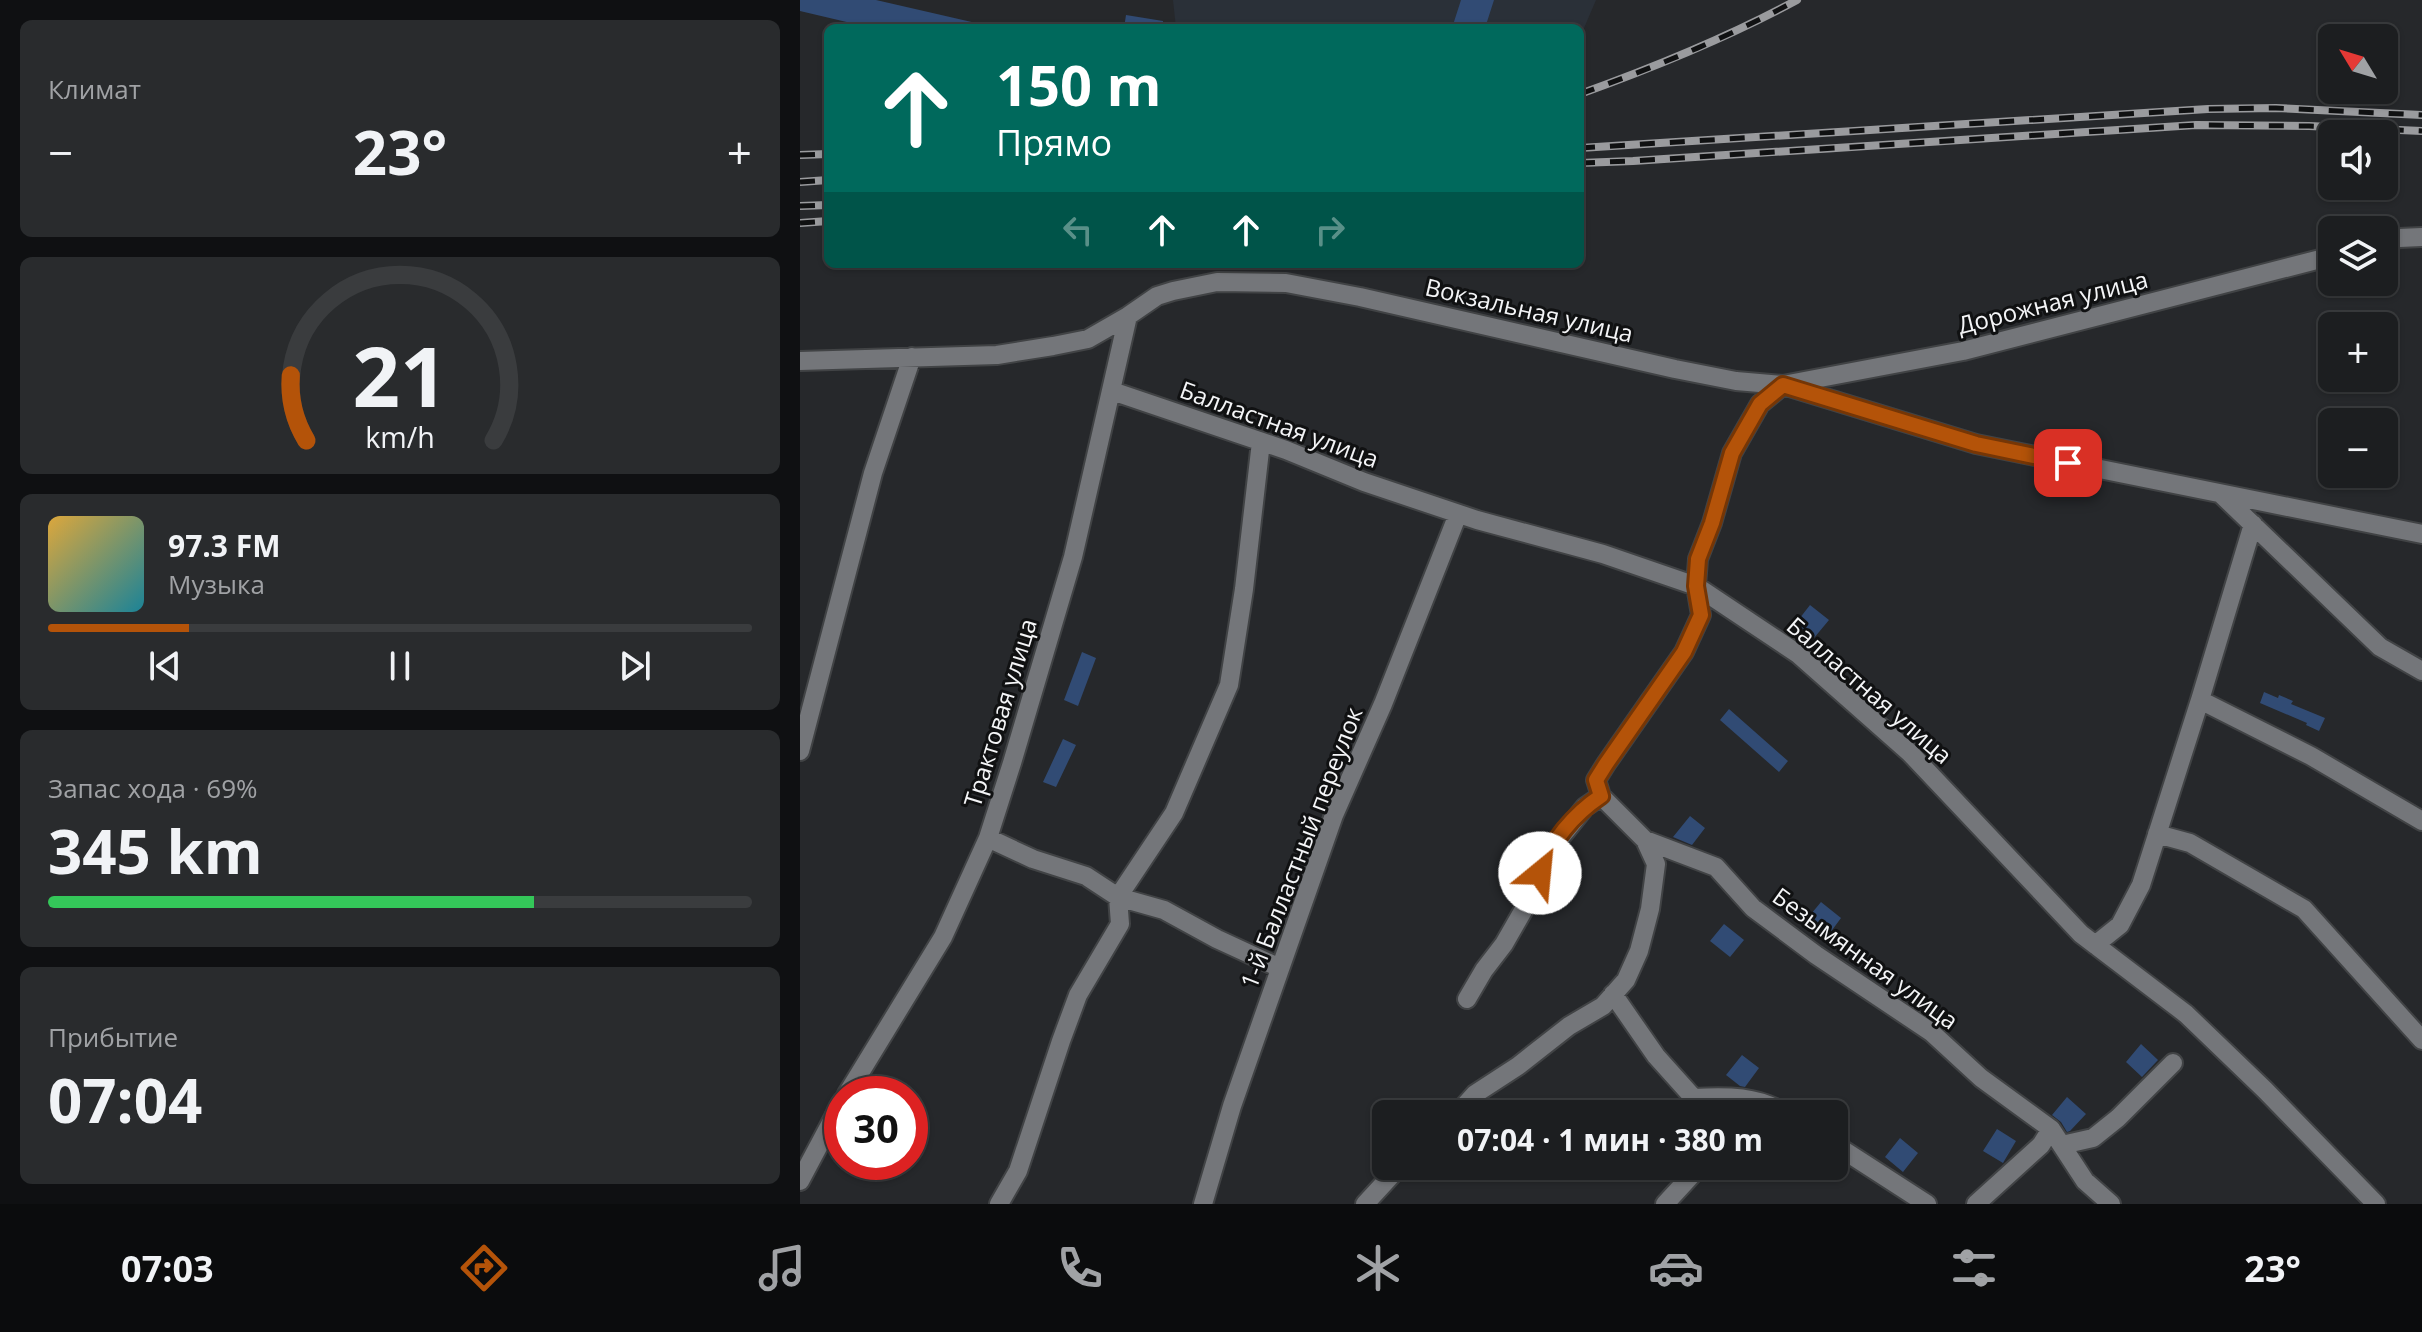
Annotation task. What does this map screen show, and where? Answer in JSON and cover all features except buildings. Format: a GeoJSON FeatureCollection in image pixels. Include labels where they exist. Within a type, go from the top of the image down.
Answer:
{"type":"FeatureCollection","features":[{"type":"Feature","properties":{"kind":"street"},"geometry":{"type":"LineString","coordinates":[[2398,238],[2422,237]]}},
{"type":"Feature","properties":{"kind":"street","name":"Дорожная улица"},"geometry":{"type":"LineString","coordinates":[[1783,385],[1963,351],[2318,260]]}},
{"type":"Feature","properties":{"kind":"street","name":"Вокзальная улица"},"geometry":{"type":"LineString","coordinates":[[800,361],[997,355],[1088,339],[1157,296],[1173,291],[1217,282],[1286,283],[1675,369],[1736,381],[1783,385]]}},
{"type":"Feature","properties":{"kind":"street","name":"Трактовая улица"},"geometry":{"type":"LineString","coordinates":[[858,1076],[943,937],[988,838],[1073,557],[1128,316]]}},
{"type":"Feature","properties":{"kind":"street"},"geometry":{"type":"LineString","coordinates":[[800,751],[873,473],[912,357]]}},
{"type":"Feature","properties":{"kind":"street"},"geometry":{"type":"LineString","coordinates":[[1470,1100],[1569,1026],[1603,1006],[1626,980],[1639,951],[1650,909],[1656,864],[1645,840],[1601,796],[1596,780],[1684,652],[1701,615],[1696,586],[1698,559],[1732,453],[1760,404],[1783,385],[1976,444],[2422,534]]}},
{"type":"Feature","properties":{"kind":"street","name":"Балластная улица"},"geometry":{"type":"LineString","coordinates":[[1112,391],[1458,514],[1603,554],[1696,586],[1798,654],[1910,753],[2081,934],[2186,1014],[2376,1204]]}},
{"type":"Feature","properties":{"kind":"street"},"geometry":{"type":"LineString","coordinates":[[999,1204],[1018,1171],[1078,995],[1120,924],[1118,897],[1174,813],[1229,685],[1261,442]]}},
{"type":"Feature","properties":{"kind":"street"},"geometry":{"type":"LineString","coordinates":[[2222,495],[2380,647],[2422,671]]}},
{"type":"Feature","properties":{"kind":"street","name":"1-й Балластный переулок"},"geometry":{"type":"LineString","coordinates":[[1203,1204],[1232,1106],[1334,815],[1383,704],[1458,514]]}},
{"type":"Feature","properties":{"kind":"street"},"geometry":{"type":"LineString","coordinates":[[2095,945],[2120,925],[2141,885],[2253,524]]}},
{"type":"Feature","properties":{"kind":"street"},"geometry":{"type":"LineString","coordinates":[[2200,700],[2311,756],[2422,821]]}},
{"type":"Feature","properties":{"kind":"street"},"geometry":{"type":"LineString","coordinates":[[1467,999],[1535,890],[1545,857],[1585,807],[1601,796]]}},
{"type":"Feature","properties":{"kind":"street"},"geometry":{"type":"LineString","coordinates":[[2157,834],[2190,843],[2304,909],[2422,1040]]}},
{"type":"Feature","properties":{"kind":"street"},"geometry":{"type":"LineString","coordinates":[[988,838],[1033,859],[1086,876],[1118,897],[1164,910],[1280,968]]}},
{"type":"Feature","properties":{"kind":"street","name":"Безымянная улица"},"geometry":{"type":"LineString","coordinates":[[1645,840],[1716,867],[1753,908],[1816,955],[1931,1032],[1981,1078],[2056,1137],[2085,1181],[2111,1204]]}},
{"type":"Feature","properties":{"kind":"street"},"geometry":{"type":"LineString","coordinates":[[1613,994],[1656,1056],[1694,1098],[1732,1095],[1751,1100]]}},
{"type":"Feature","properties":{"kind":"street"},"geometry":{"type":"LineString","coordinates":[[1976,1204],[2041,1145],[2056,1137],[2093,1138],[2118,1118],[2173,1063]]}},
{"type":"Feature","properties":{"kind":"street"},"geometry":{"type":"LineString","coordinates":[[800,1181],[824,1136]]}},
{"type":"Feature","properties":{"kind":"street"},"geometry":{"type":"LineString","coordinates":[[1848,1153],[1927,1204]]}},
{"type":"Feature","properties":{"kind":"street"},"geometry":{"type":"LineString","coordinates":[[1365,1204],[1387,1180]]}},
{"type":"Feature","properties":{"kind":"street"},"geometry":{"type":"LineString","coordinates":[[1665,1204],[1687,1180]]}},
{"type":"Feature","properties":{"kind":"shaded area"},"geometry":{"type":"Polygon","coordinates":[[[1173,0],[1596,0],[1584,28],[1584,24],[1176,24],[1173,0]]]}},
{"type":"Feature","properties":{"kind":"railway"},"geometry":{"type":"LineString","coordinates":[[1584,92],[1690,51],[1797,0]]}},
{"type":"Feature","properties":{"kind":"railway"},"geometry":{"type":"LineString","coordinates":[[1584,148],[2208,109],[2276,108],[2422,115]]}},
{"type":"Feature","properties":{"kind":"railway"},"geometry":{"type":"LineString","coordinates":[[1584,163],[2196,125],[2422,131]]}},
{"type":"Feature","properties":{"kind":"railway"},"geometry":{"type":"LineString","coordinates":[[800,155],[824,154]]}},
{"type":"Feature","properties":{"kind":"railway"},"geometry":{"type":"LineString","coordinates":[[800,182],[824,180]]}},
{"type":"Feature","properties":{"kind":"railway"},"geometry":{"type":"LineString","coordinates":[[800,206],[824,205]]}},
{"type":"Feature","properties":{"kind":"railway"},"geometry":{"type":"LineString","coordinates":[[800,223],[824,221]]}},
{"type":"Feature","properties":{"kind":"route"},"geometry":{"type":"LineString","coordinates":[[1540,873],[1545,857],[1566,828],[1585,807],[1601,796],[1596,780],[1684,652],[1701,615],[1696,586],[1698,559],[1732,453],[1760,404],[1783,385],[1976,444],[2068,463]]}}]}
